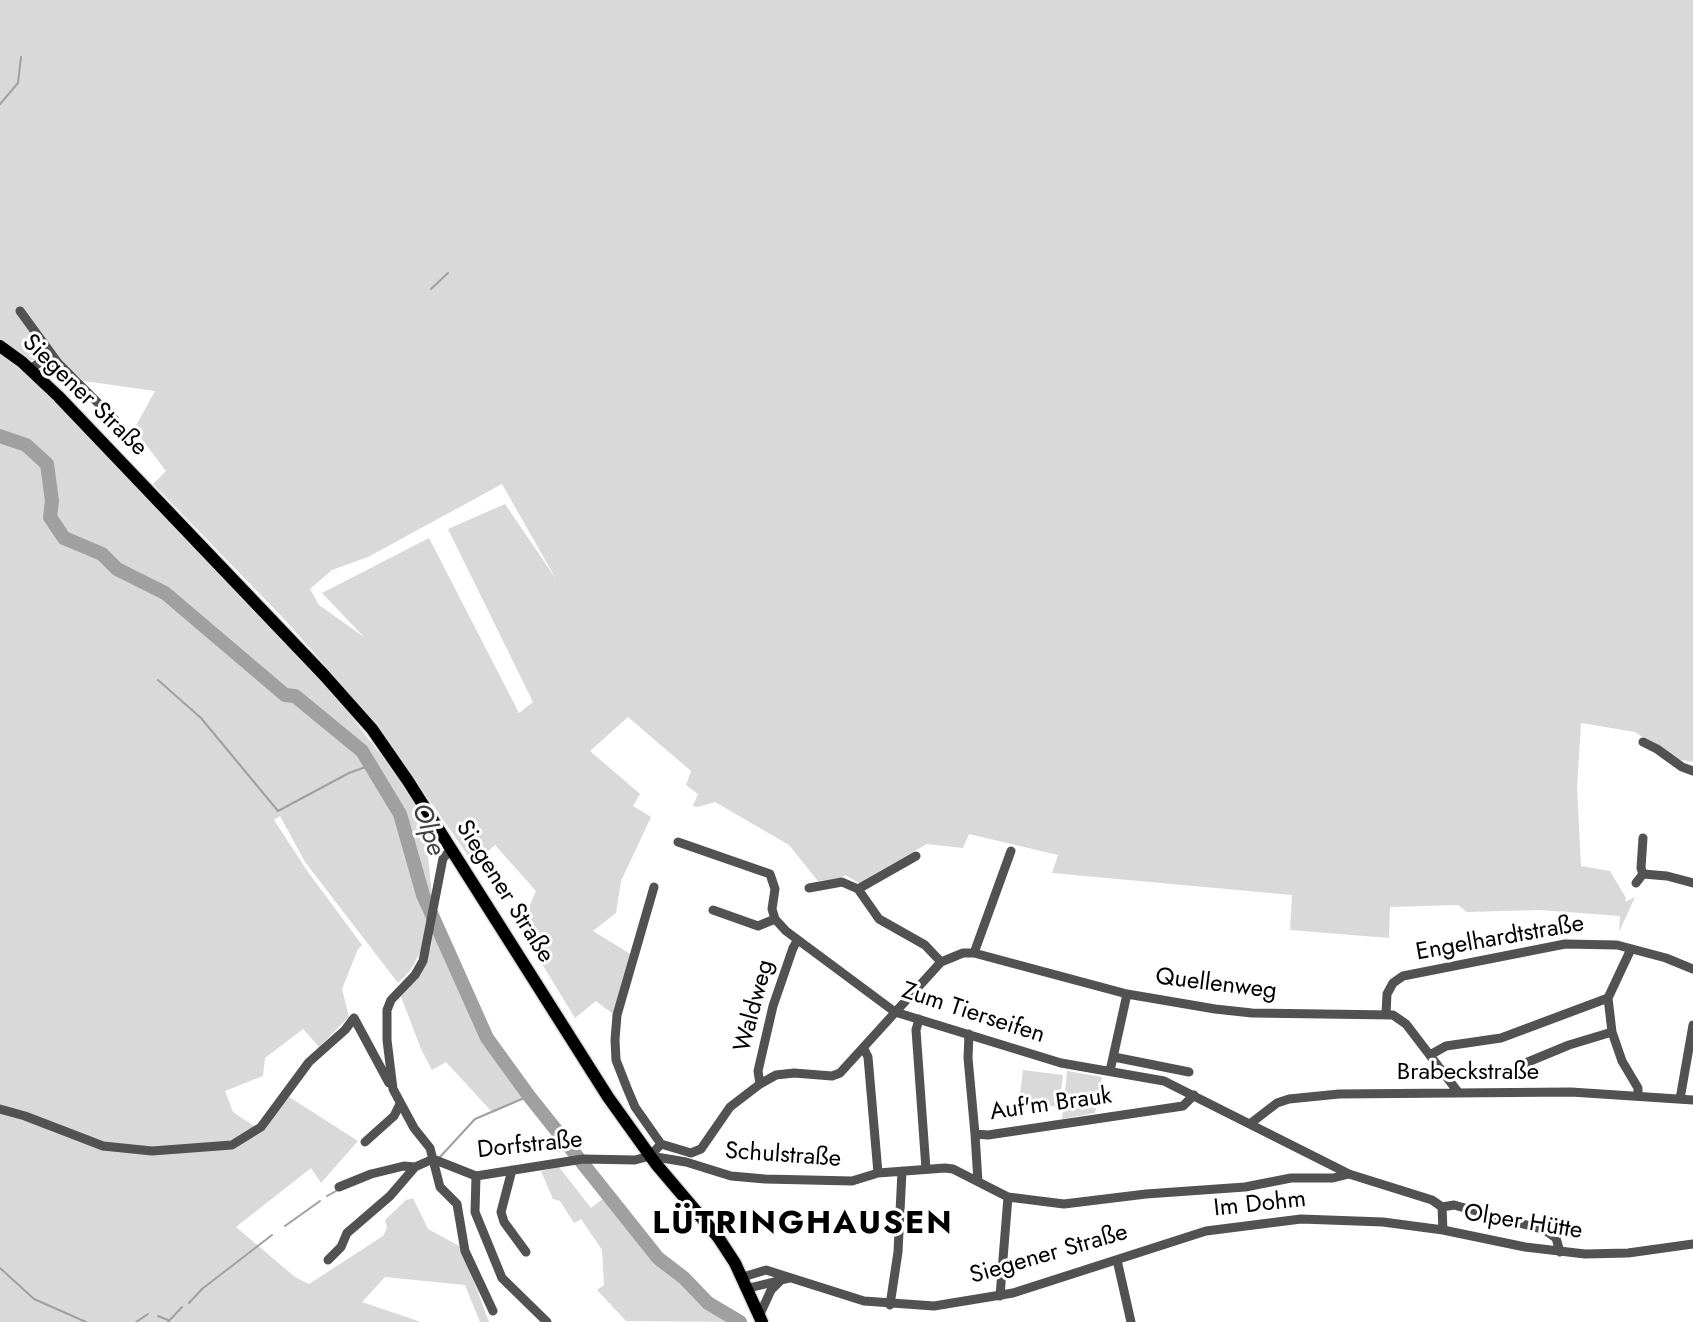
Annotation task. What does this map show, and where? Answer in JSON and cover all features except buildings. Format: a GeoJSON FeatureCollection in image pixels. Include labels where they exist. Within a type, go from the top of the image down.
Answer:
{"type":"FeatureCollection","features":[{"type":"Feature","properties":{"kind":"main road","name":"Siegener Straße"},"geometry":{"type":"LineString","coordinates":[[0,346],[58,396],[354,707],[400,769],[608,1097],[650,1156],[718,1237],[746,1282],[761,1318]]}},
{"type":"Feature","properties":{"kind":"street"},"geometry":{"type":"LineString","coordinates":[[20,311],[58,363],[115,420]]}},
{"type":"Feature","properties":{"kind":"street"},"geometry":{"type":"LineString","coordinates":[[30,369],[39,363],[58,363]]}},
{"type":"Feature","properties":{"kind":"street"},"geometry":{"type":"LineString","coordinates":[[1643,742],[1693,771]]}},
{"type":"Feature","properties":{"kind":"street"},"geometry":{"type":"LineString","coordinates":[[1636,883],[1643,874],[1643,838]]}},
{"type":"Feature","properties":{"kind":"street"},"geometry":{"type":"LineString","coordinates":[[678,842],[770,874],[774,880],[772,909],[775,919],[758,926],[713,910]]}},
{"type":"Feature","properties":{"kind":"street"},"geometry":{"type":"LineString","coordinates":[[393,1089],[387,1010],[391,1000],[419,969],[426,952],[443,858],[452,849]]}},
{"type":"Feature","properties":{"kind":"street"},"geometry":{"type":"LineString","coordinates":[[654,887],[617,1015],[616,1060],[635,1107],[661,1144],[691,1153],[701,1149],[730,1107],[776,1075],[832,1076],[840,1073],[941,962],[963,953],[974,953],[1011,851]]}},
{"type":"Feature","properties":{"kind":"street"},"geometry":{"type":"LineString","coordinates":[[858,889],[916,856]]}},
{"type":"Feature","properties":{"kind":"street"},"geometry":{"type":"LineString","coordinates":[[1643,874],[1693,883]]}},
{"type":"Feature","properties":{"kind":"street"},"geometry":{"type":"LineString","coordinates":[[809,888],[837,882],[858,889],[879,919],[918,940],[941,962]]}},
{"type":"Feature","properties":{"kind":"street","name":"Zum Tierseifen"},"geometry":{"type":"LineString","coordinates":[[775,919],[797,941],[895,1012],[1061,1063],[1164,1081],[1349,1174]]}},
{"type":"Feature","properties":{"kind":"street","name":"Waldweg"},"geometry":{"type":"LineString","coordinates":[[760,1084],[758,1071],[773,1006],[797,941]]}},
{"type":"Feature","properties":{"kind":"street","name":"Engelhardtstraße"},"geometry":{"type":"LineString","coordinates":[[1386,1014],[1387,994],[1393,983],[1403,976],[1565,944],[1608,943],[1666,958],[1693,969]]}},
{"type":"Feature","properties":{"kind":"street"},"geometry":{"type":"LineString","coordinates":[[1631,949],[1608,998],[1612,1032],[1622,1061],[1638,1088],[1638,1096]]}},
{"type":"Feature","properties":{"kind":"street","name":"Quellenweg"},"geometry":{"type":"LineString","coordinates":[[974,953],[1127,994],[1252,1013],[1386,1014]]}},
{"type":"Feature","properties":{"kind":"street"},"geometry":{"type":"LineString","coordinates":[[1110,1071],[1127,994]]}},
{"type":"Feature","properties":{"kind":"street"},"geometry":{"type":"LineString","coordinates":[[1430,1055],[1446,1046],[1501,1038],[1608,998]]}},
{"type":"Feature","properties":{"kind":"street"},"geometry":{"type":"LineString","coordinates":[[1386,1014],[1397,1016],[1406,1024],[1458,1092]]}},
{"type":"Feature","properties":{"kind":"street"},"geometry":{"type":"LineString","coordinates":[[0,1109],[103,1146],[152,1151],[232,1145],[261,1127],[309,1062],[354,1018],[400,1104],[430,1148],[440,1187],[457,1204],[465,1251],[493,1311]]}},
{"type":"Feature","properties":{"kind":"street"},"geometry":{"type":"LineString","coordinates":[[919,1019],[916,1030],[926,1169]]}},
{"type":"Feature","properties":{"kind":"street"},"geometry":{"type":"LineString","coordinates":[[1680,1099],[1693,1025]]}},
{"type":"Feature","properties":{"kind":"street"},"geometry":{"type":"LineString","coordinates":[[1523,1064],[1612,1032]]}},
{"type":"Feature","properties":{"kind":"street","name":"Auf'm Brauk"},"geometry":{"type":"LineString","coordinates":[[969,1034],[968,1058],[978,1182]]}},
{"type":"Feature","properties":{"kind":"street"},"geometry":{"type":"LineString","coordinates":[[864,1049],[868,1057],[878,1173]]}},
{"type":"Feature","properties":{"kind":"street"},"geometry":{"type":"LineString","coordinates":[[1114,1057],[1189,1072]]}},
{"type":"Feature","properties":{"kind":"street","name":"Brabeckstraße"},"geometry":{"type":"LineString","coordinates":[[1251,1123],[1277,1103],[1302,1096],[1458,1092],[1693,1100]]}},
{"type":"Feature","properties":{"kind":"street","name":"Auf'm Brauk"},"geometry":{"type":"LineString","coordinates":[[975,1134],[988,1135],[1183,1106],[1194,1095]]}},
{"type":"Feature","properties":{"kind":"street"},"geometry":{"type":"LineString","coordinates":[[365,1142],[389,1122],[400,1104]]}},
{"type":"Feature","properties":{"kind":"street"},"geometry":{"type":"LineString","coordinates":[[650,1156],[661,1144]]}},
{"type":"Feature","properties":{"kind":"street","name":"Dorfstraße"},"geometry":{"type":"LineString","coordinates":[[433,1159],[476,1176],[579,1160],[635,1160],[650,1156]]}},
{"type":"Feature","properties":{"kind":"street","name":"Schulstraße"},"geometry":{"type":"LineString","coordinates":[[650,1156],[731,1176],[765,1179],[852,1181],[878,1173],[953,1169],[1008,1197],[1064,1204],[1349,1174]]}},
{"type":"Feature","properties":{"kind":"street"},"geometry":{"type":"LineString","coordinates":[[328,1260],[341,1247],[347,1233],[390,1196],[415,1167],[433,1159]]}},
{"type":"Feature","properties":{"kind":"street"},"geometry":{"type":"LineString","coordinates":[[339,1187],[371,1174],[404,1166],[415,1167]]}},
{"type":"Feature","properties":{"kind":"street"},"geometry":{"type":"LineString","coordinates":[[512,1170],[501,1212],[504,1222],[526,1252]]}},
{"type":"Feature","properties":{"kind":"street"},"geometry":{"type":"LineString","coordinates":[[890,1305],[898,1252],[902,1171]]}},
{"type":"Feature","properties":{"kind":"street"},"geometry":{"type":"LineString","coordinates":[[1349,1174],[1423,1195],[1442,1207],[1454,1205],[1545,1230],[1556,1238],[1560,1252]]}},
{"type":"Feature","properties":{"kind":"street"},"geometry":{"type":"LineString","coordinates":[[476,1176],[475,1212],[502,1278],[547,1322]]}},
{"type":"Feature","properties":{"kind":"street"},"geometry":{"type":"LineString","coordinates":[[1000,1296],[1008,1197]]}},
{"type":"Feature","properties":{"kind":"street"},"geometry":{"type":"LineString","coordinates":[[1442,1207],[1443,1230]]}},
{"type":"Feature","properties":{"kind":"street","name":"Olper Hütte"},"geometry":{"type":"LineString","coordinates":[[1347,1219],[1443,1230],[1560,1252],[1601,1255],[1693,1244]]}},
{"type":"Feature","properties":{"kind":"street","name":"Im Dohm"},"geometry":{"type":"LineString","coordinates":[[1178,1239],[1258,1222],[1347,1219]]}},
{"type":"Feature","properties":{"kind":"street","name":"Siegener Straße"},"geometry":{"type":"LineString","coordinates":[[786,1279],[890,1305],[934,1306],[1000,1296],[1178,1239]]}},
{"type":"Feature","properties":{"kind":"street"},"geometry":{"type":"LineString","coordinates":[[1117,1260],[1131,1322]]}},
{"type":"Feature","properties":{"kind":"street"},"geometry":{"type":"LineString","coordinates":[[746,1282],[786,1279]]}},
{"type":"Feature","properties":{"kind":"street"},"geometry":{"type":"LineString","coordinates":[[761,1318],[771,1290],[786,1279]]}},
{"type":"Feature","properties":{"kind":"shaded area"},"geometry":{"type":"Polygon","coordinates":[[[0,0],[1693,0],[1693,762],[1676,759],[1635,732],[1581,723],[1577,788],[1581,866],[1610,871],[1626,898],[1625,902],[1635,897],[1619,932],[1620,916],[1540,910],[1467,912],[1458,905],[1390,907],[1389,938],[1290,930],[1292,895],[1052,873],[1058,855],[969,834],[963,848],[927,844],[859,883],[845,875],[818,881],[789,845],[715,802],[693,806],[698,794],[686,785],[691,771],[628,717],[590,751],[640,794],[633,806],[651,817],[621,881],[616,913],[593,931],[632,955],[613,1014],[596,1001],[575,1018],[520,928],[536,891],[495,845],[474,864],[374,721],[286,621],[153,484],[166,471],[134,429],[155,391],[84,381],[37,342],[45,359],[31,360],[0,340],[0,0]],[[502,484],[368,557],[332,570],[310,589],[319,605],[364,637],[322,593],[429,538],[519,713],[533,702],[448,529],[505,504],[556,579],[502,484]]]}},
{"type":"Feature","properties":{"kind":"shaded area"},"geometry":{"type":"Polygon","coordinates":[[[0,352],[26,370],[351,716],[396,775],[438,842],[427,847],[432,895],[424,945],[410,971],[398,983],[305,862],[280,816],[274,820],[362,945],[342,989],[349,1017],[319,1047],[303,1029],[265,1058],[263,1076],[225,1091],[233,1112],[254,1126],[262,1127],[286,1095],[358,1141],[321,1183],[311,1168],[236,1227],[295,1277],[309,1284],[383,1236],[387,1228],[385,1220],[406,1200],[413,1198],[428,1229],[461,1247],[489,1322],[480,1322],[465,1285],[385,1277],[362,1302],[421,1322],[0,1322],[0,352]]]}},
{"type":"Feature","properties":{"kind":"shaded area"},"geometry":{"type":"Polygon","coordinates":[[[434,923],[485,1038],[528,1096],[493,1113],[446,1062],[432,1070],[400,994],[417,977],[431,947],[434,923]]]}},
{"type":"Feature","properties":{"kind":"shaded area"},"geometry":{"type":"Polygon","coordinates":[[[1023,1070],[1063,1075],[1059,1107],[1019,1101],[1023,1070]]]}},
{"type":"Feature","properties":{"kind":"shaded area"},"geometry":{"type":"Polygon","coordinates":[[[1067,1071],[1102,1077],[1095,1113],[1062,1119],[1067,1071]]]}},
{"type":"Feature","properties":{"kind":"shaded area"},"geometry":{"type":"Polygon","coordinates":[[[559,1167],[591,1208],[605,1197],[659,1265],[681,1279],[705,1305],[732,1322],[626,1321],[597,1290],[604,1285],[602,1250],[581,1219],[574,1223],[560,1201],[553,1199],[541,1171],[559,1167]]]}},
{"type":"Feature","properties":{"kind":"waterway"},"geometry":{"type":"LineString","coordinates":[[0,104],[18,83],[21,57]]}},
{"type":"Feature","properties":{"kind":"waterway"},"geometry":{"type":"LineString","coordinates":[[431,289],[448,273]]}},
{"type":"Feature","properties":{"kind":"waterway","name":"Olpe"},"geometry":{"type":"LineString","coordinates":[[0,436],[26,445],[47,464],[52,501],[50,517],[64,538],[102,554],[117,569],[165,593],[285,695],[295,696],[362,751],[400,814],[423,895],[487,1038],[529,1096],[658,1258],[684,1278],[708,1303],[740,1322]]}},
{"type":"Feature","properties":{"kind":"waterway"},"geometry":{"type":"LineString","coordinates":[[158,680],[201,718],[278,811],[349,773],[371,765]]}},
{"type":"Feature","properties":{"kind":"waterway"},"geometry":{"type":"LineString","coordinates":[[440,1157],[475,1119],[529,1096]]}},
{"type":"Feature","properties":{"kind":"waterway"},"geometry":{"type":"LineString","coordinates":[[327,1196],[336,1191]]}},
{"type":"Feature","properties":{"kind":"waterway"},"geometry":{"type":"LineString","coordinates":[[285,1226],[320,1201]]}},
{"type":"Feature","properties":{"kind":"waterway"},"geometry":{"type":"LineString","coordinates":[[189,1303],[202,1289],[272,1235]]}},
{"type":"Feature","properties":{"kind":"waterway"},"geometry":{"type":"LineString","coordinates":[[0,1268],[34,1299],[86,1322]]}},
{"type":"Feature","properties":{"kind":"waterway"},"geometry":{"type":"LineString","coordinates":[[168,1322],[182,1307]]}},
{"type":"Feature","properties":{"kind":"waterway"},"geometry":{"type":"LineString","coordinates":[[136,1322],[148,1314]]}},
{"type":"Feature","properties":{"kind":"waterway"},"geometry":{"type":"LineString","coordinates":[[158,1316],[168,1320]]}},
{"type":"Feature","properties":{"kind":"district","name":"LÜTRINGHAUSEN"},"geometry":{"type":"Point","coordinates":[803,1225]}}]}
